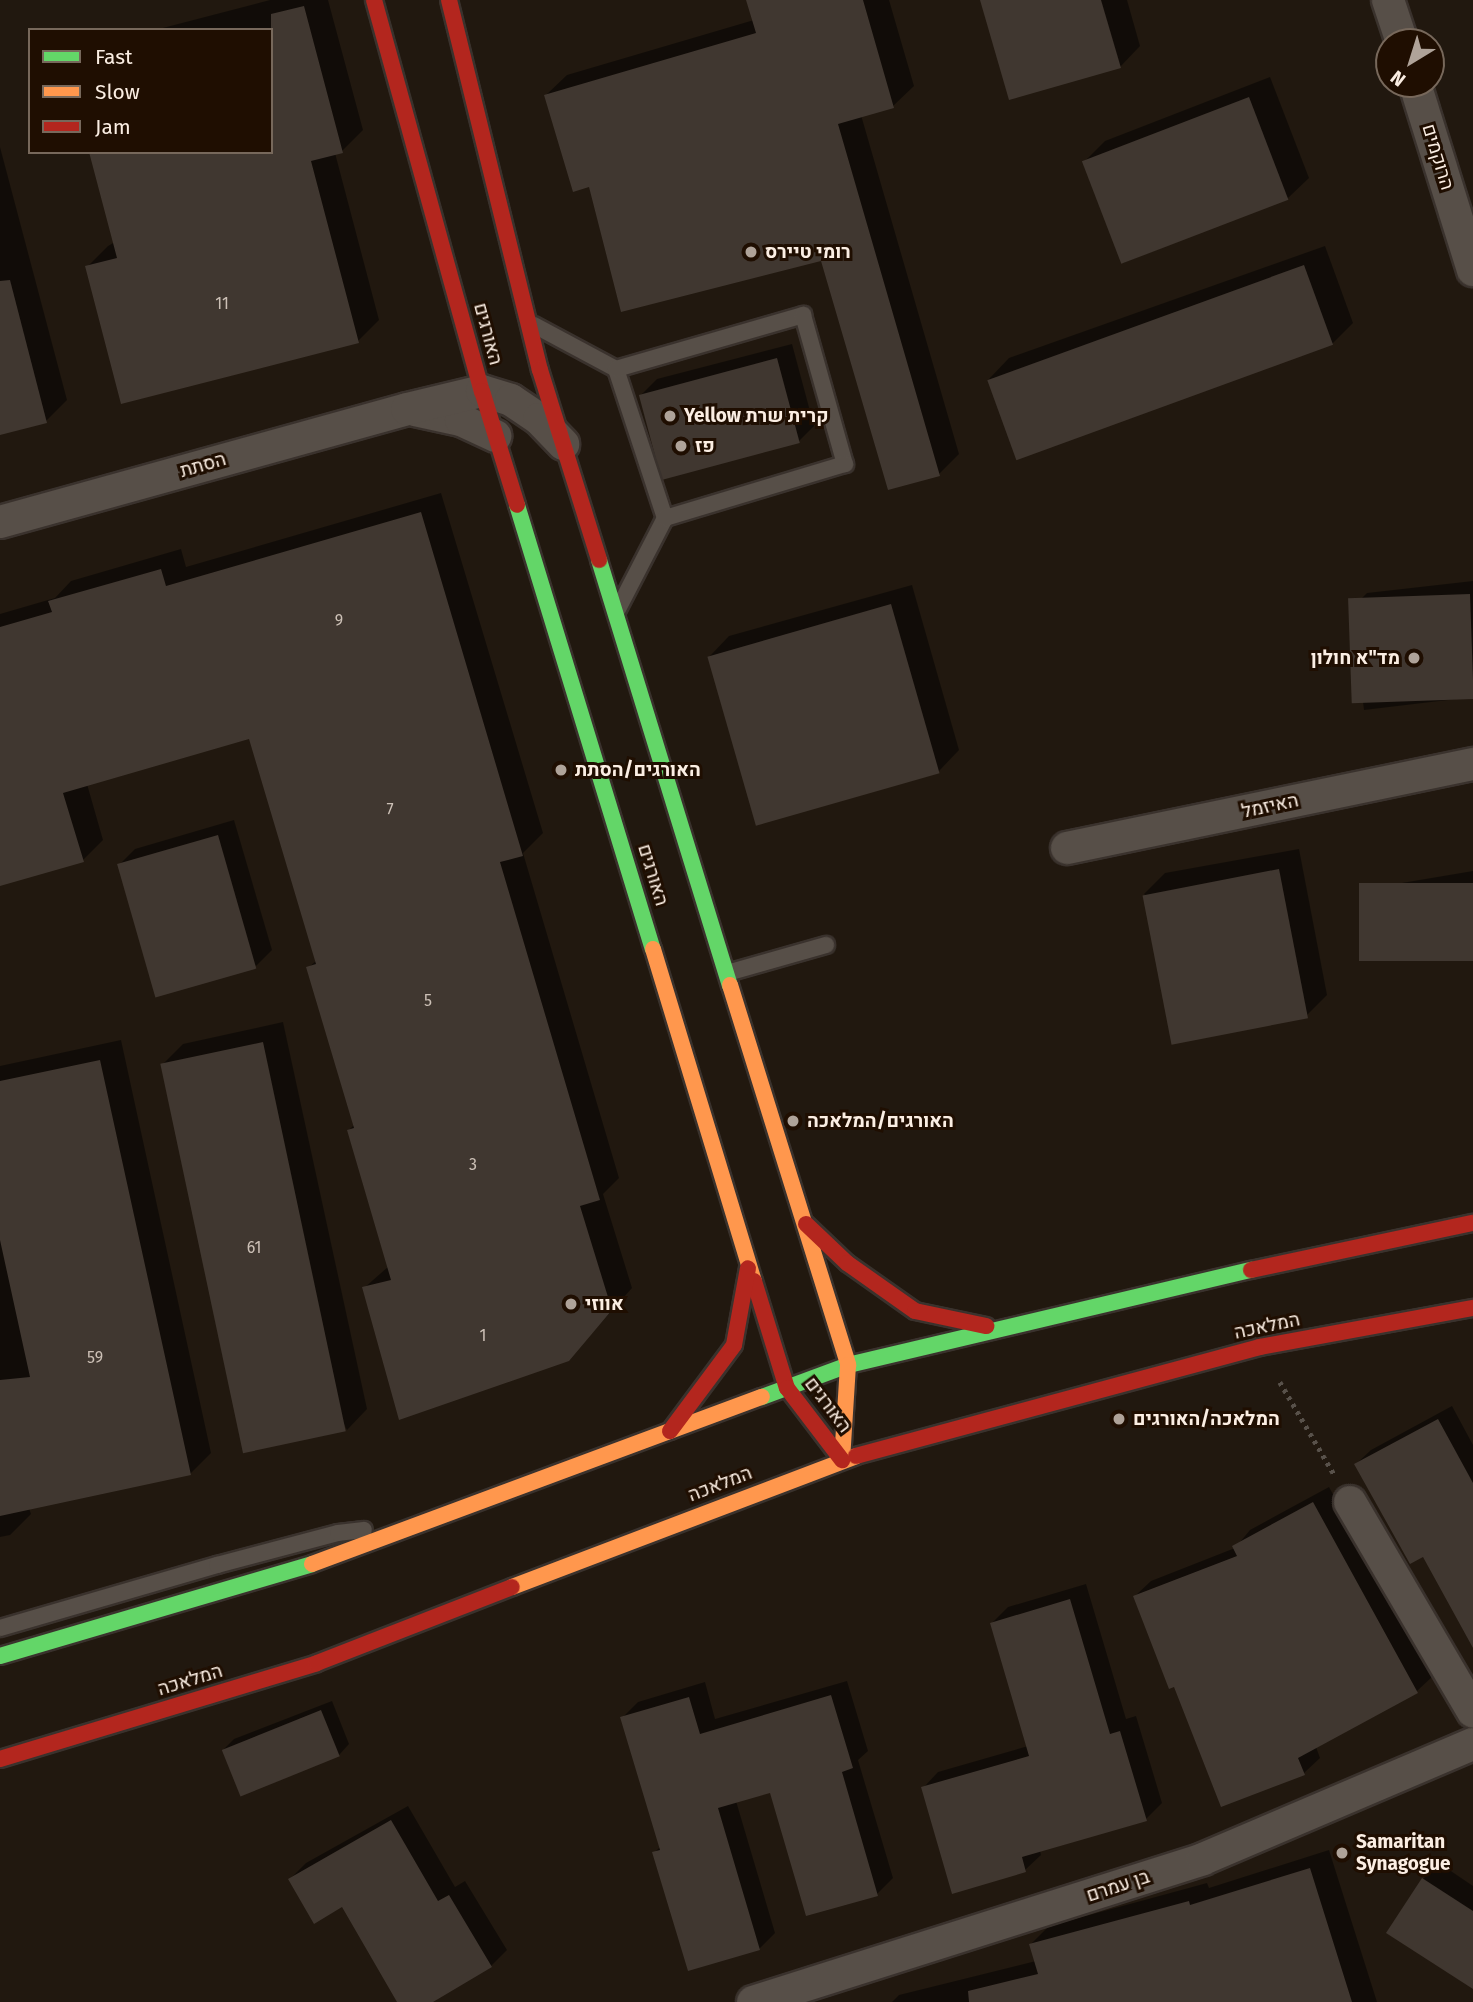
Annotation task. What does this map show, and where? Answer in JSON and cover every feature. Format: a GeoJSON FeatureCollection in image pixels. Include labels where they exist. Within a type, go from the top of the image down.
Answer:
{"type":"FeatureCollection","features":[{"type":"Feature","properties":{"kind":"main road","name":"האורגים"},"geometry":{"type":"LineString","coordinates":[[374,0],[495,436],[750,1259],[787,1388],[842,1460]]}},
{"type":"Feature","properties":{"kind":"main road","name":"האורגים"},"geometry":{"type":"LineString","coordinates":[[449,0],[540,370],[848,1365],[842,1460]]}},
{"type":"Feature","properties":{"kind":"main road"},"geometry":{"type":"LineString","coordinates":[[804,1222],[847,1262],[915,1311],[998,1328]]}},
{"type":"Feature","properties":{"kind":"main road"},"geometry":{"type":"LineString","coordinates":[[0,1656],[327,1560],[419,1523],[848,1365],[998,1328],[1473,1223]]}},
{"type":"Feature","properties":{"kind":"main road"},"geometry":{"type":"LineString","coordinates":[[670,1431],[734,1345],[750,1259]]}},
{"type":"Feature","properties":{"kind":"main road","name":"המלאכה"},"geometry":{"type":"LineString","coordinates":[[0,1759],[317,1663],[842,1460],[1260,1347],[1473,1308]]}},
{"type":"Feature","properties":{"kind":"street"},"geometry":{"type":"LineString","coordinates":[[1388,0],[1397,28]]}},
{"type":"Feature","properties":{"kind":"street","name":"הרוקמים"},"geometry":{"type":"LineString","coordinates":[[1419,98],[1473,270]]}},
{"type":"Feature","properties":{"kind":"street","name":"הסתת"},"geometry":{"type":"LineString","coordinates":[[0,522],[407,409],[482,391]]}},
{"type":"Feature","properties":{"kind":"street"},"geometry":{"type":"LineString","coordinates":[[482,391],[511,400],[538,419],[563,444]]}},
{"type":"Feature","properties":{"kind":"street","name":"הסתת"},"geometry":{"type":"LineString","coordinates":[[407,409],[461,420],[495,436]]}},
{"type":"Feature","properties":{"kind":"street","name":"האיזמל"},"geometry":{"type":"LineString","coordinates":[[1067,848],[1473,764]]}},
{"type":"Feature","properties":{"kind":"street"},"geometry":{"type":"LineString","coordinates":[[1350,1502],[1473,1712]]}},
{"type":"Feature","properties":{"kind":"street","name":"בן עמרם"},"geometry":{"type":"LineString","coordinates":[[753,2002],[1203,1859],[1473,1744]]}},
{"type":"Feature","properties":{"kind":"lane"},"geometry":{"type":"LineString","coordinates":[[616,369],[803,315],[845,464],[665,518]]}},
{"type":"Feature","properties":{"kind":"lane"},"geometry":{"type":"LineString","coordinates":[[529,322],[616,369],[665,518],[616,614]]}},
{"type":"Feature","properties":{"kind":"lane"},"geometry":{"type":"LineString","coordinates":[[727,973],[826,945]]}},
{"type":"Feature","properties":{"kind":"lane"},"geometry":{"type":"LineString","coordinates":[[0,1628],[338,1533],[419,1523]]}},
{"type":"Feature","properties":{"kind":"path"},"geometry":{"type":"LineString","coordinates":[[1260,1347],[1350,1502]]}},
{"type":"Feature","properties":{"kind":"building"},"geometry":{"type":"Polygon","coordinates":[[[746,0],[863,0],[894,108],[838,124],[940,476],[888,490],[821,261],[621,312],[589,187],[573,192],[544,95],[756,33],[746,0]]]}},
{"type":"Feature","properties":{"kind":"building"},"geometry":{"type":"Polygon","coordinates":[[[980,0],[1101,0],[1121,68],[1009,100],[980,0]]]}},
{"type":"Feature","properties":{"kind":"building"},"geometry":{"type":"Polygon","coordinates":[[[304,6],[343,153],[311,161],[359,343],[121,404],[85,266],[117,258],[90,154],[273,154],[271,14],[304,6]]]}},
{"type":"Feature","properties":{"kind":"building"},"geometry":{"type":"Polygon","coordinates":[[[1249,97],[1288,200],[1121,264],[1082,161],[1249,97]]]}},
{"type":"Feature","properties":{"kind":"building"},"geometry":{"type":"Polygon","coordinates":[[[1304,265],[1333,345],[1016,460],[987,380],[1304,265]]]}},
{"type":"Feature","properties":{"kind":"building"},"geometry":{"type":"Polygon","coordinates":[[[10,280],[47,423],[0,435],[0,281],[10,280]]]}},
{"type":"Feature","properties":{"kind":"building"},"geometry":{"type":"Polygon","coordinates":[[[777,358],[800,443],[662,480],[639,395],[777,358]]]}},
{"type":"Feature","properties":{"kind":"building"},"geometry":{"type":"Polygon","coordinates":[[[421,512],[523,856],[500,862],[600,1200],[580,1206],[612,1310],[569,1361],[399,1420],[362,1287],[391,1280],[347,1130],[354,1128],[306,967],[316,964],[249,739],[63,793],[84,862],[0,886],[0,627],[52,612],[48,601],[161,569],[166,586],[421,512]]]}},
{"type":"Feature","properties":{"kind":"building","name":"מד\"א חולון"},"geometry":{"type":"Polygon","coordinates":[[[1470,594],[1473,699],[1352,703],[1348,598],[1470,594]]]}},
{"type":"Feature","properties":{"kind":"building"},"geometry":{"type":"Polygon","coordinates":[[[891,604],[940,773],[756,826],[707,657],[891,604]]]}},
{"type":"Feature","properties":{"kind":"building"},"geometry":{"type":"Polygon","coordinates":[[[218,835],[256,969],[155,998],[117,864],[218,835]]]}},
{"type":"Feature","properties":{"kind":"building"},"geometry":{"type":"Polygon","coordinates":[[[1279,869],[1308,1018],[1172,1045],[1143,896],[1279,869]]]}},
{"type":"Feature","properties":{"kind":"building"},"geometry":{"type":"Polygon","coordinates":[[[1359,883],[1473,883],[1473,961],[1359,961],[1359,883]]]}},
{"type":"Feature","properties":{"kind":"building"},"geometry":{"type":"Polygon","coordinates":[[[263,1042],[346,1431],[243,1453],[160,1064],[263,1042]]]}},
{"type":"Feature","properties":{"kind":"building"},"geometry":{"type":"Polygon","coordinates":[[[100,1060],[191,1475],[0,1516],[0,1380],[30,1377],[0,1240],[0,1081],[100,1060]]]}},
{"type":"Feature","properties":{"kind":"building"},"geometry":{"type":"Polygon","coordinates":[[[1438,1419],[1473,1483],[1473,1648],[1423,1557],[1410,1564],[1354,1464],[1438,1419]]]}},
{"type":"Feature","properties":{"kind":"building"},"geometry":{"type":"Polygon","coordinates":[[[1313,1502],[1418,1693],[1298,1758],[1305,1775],[1221,1807],[1174,1687],[1169,1689],[1133,1596],[1237,1556],[1232,1546],[1313,1502]]]}},
{"type":"Feature","properties":{"kind":"building"},"geometry":{"type":"Polygon","coordinates":[[[1070,1599],[1110,1734],[1120,1731],[1147,1821],[1022,1857],[1026,1872],[952,1894],[921,1787],[1029,1756],[990,1623],[1070,1599]]]}},
{"type":"Feature","properties":{"kind":"building"},"geometry":{"type":"Polygon","coordinates":[[[831,1695],[853,1768],[842,1772],[878,1896],[806,1916],[770,1793],[718,1808],[760,1950],[688,1971],[652,1852],[660,1850],[620,1717],[689,1697],[700,1734],[831,1695]]]}},
{"type":"Feature","properties":{"kind":"building"},"geometry":{"type":"Polygon","coordinates":[[[321,1710],[340,1756],[241,1796],[222,1750],[321,1710]]]}},
{"type":"Feature","properties":{"kind":"building"},"geometry":{"type":"Polygon","coordinates":[[[391,1820],[438,1901],[449,1895],[492,1967],[433,2002],[397,2002],[342,1907],[314,1924],[288,1879],[391,1820]]]}},
{"type":"Feature","properties":{"kind":"building"},"geometry":{"type":"Polygon","coordinates":[[[1310,1868],[1352,2002],[969,2002],[968,1991],[1038,1974],[1029,1944],[1189,1901],[1190,1905],[1310,1868]]]}},
{"type":"Feature","properties":{"kind":"building"},"geometry":{"type":"Polygon","coordinates":[[[1422,1878],[1473,1911],[1473,1989],[1386,1933],[1422,1878]]]}},
{"type":"Feature","properties":{"kind":"traffic: fast"},"geometry":{"type":"LineString","coordinates":[[517,505],[653,949]]}},
{"type":"Feature","properties":{"kind":"traffic: fast"},"geometry":{"type":"LineString","coordinates":[[599,560],[730,985]]}},
{"type":"Feature","properties":{"kind":"traffic: fast"},"geometry":{"type":"LineString","coordinates":[[762,1397],[848,1365],[1251,1270]]}},
{"type":"Feature","properties":{"kind":"traffic: fast"},"geometry":{"type":"LineString","coordinates":[[0,1656],[312,1564]]}},
{"type":"Feature","properties":{"kind":"traffic: slow"},"geometry":{"type":"LineString","coordinates":[[653,949],[754,1281]]}},
{"type":"Feature","properties":{"kind":"traffic: slow"},"geometry":{"type":"LineString","coordinates":[[730,985],[848,1365],[842,1460]]}},
{"type":"Feature","properties":{"kind":"traffic: slow"},"geometry":{"type":"LineString","coordinates":[[312,1564],[762,1397]]}},
{"type":"Feature","properties":{"kind":"traffic: slow"},"geometry":{"type":"LineString","coordinates":[[512,1587],[856,1456]]}},
{"type":"Feature","properties":{"kind":"traffic: jam"},"geometry":{"type":"LineString","coordinates":[[374,0],[482,391],[517,505]]}},
{"type":"Feature","properties":{"kind":"traffic: jam"},"geometry":{"type":"LineString","coordinates":[[449,0],[540,370],[599,560]]}},
{"type":"Feature","properties":{"kind":"traffic: jam"},"geometry":{"type":"LineString","coordinates":[[1251,1270],[1473,1223]]}},
{"type":"Feature","properties":{"kind":"traffic: jam"},"geometry":{"type":"LineString","coordinates":[[806,1224],[847,1263],[915,1311],[986,1326]]}},
{"type":"Feature","properties":{"kind":"traffic: jam"},"geometry":{"type":"LineString","coordinates":[[670,1431],[734,1345],[748,1268]]}},
{"type":"Feature","properties":{"kind":"traffic: jam"},"geometry":{"type":"LineString","coordinates":[[754,1281],[787,1388],[842,1460]]}},
{"type":"Feature","properties":{"kind":"traffic: jam"},"geometry":{"type":"LineString","coordinates":[[856,1456],[1260,1347],[1473,1308]]}},
{"type":"Feature","properties":{"kind":"traffic: jam"},"geometry":{"type":"LineString","coordinates":[[0,1759],[317,1663],[512,1587]]}},
{"type":"Feature","properties":{"kind":"place","name":"רומי טיירס"},"geometry":{"type":"Point","coordinates":[751,252]}},
{"type":"Feature","properties":{"kind":"place","name":"Yellow קרית שרת"},"geometry":{"type":"Point","coordinates":[670,416]}},
{"type":"Feature","properties":{"kind":"place","name":"פז"},"geometry":{"type":"Point","coordinates":[681,446]}},
{"type":"Feature","properties":{"kind":"place","name":"מד\"א חולון"},"geometry":{"type":"Point","coordinates":[1414,658]}},
{"type":"Feature","properties":{"kind":"place","name":"האורגים/הסתת"},"geometry":{"type":"Point","coordinates":[561,770]}},
{"type":"Feature","properties":{"kind":"place","name":"האורגים/המלאכה"},"geometry":{"type":"Point","coordinates":[793,1121]}},
{"type":"Feature","properties":{"kind":"place","name":"אווזי"},"geometry":{"type":"Point","coordinates":[571,1304]}},
{"type":"Feature","properties":{"kind":"place","name":"המלאכה/האורגים"},"geometry":{"type":"Point","coordinates":[1119,1419]}},
{"type":"Feature","properties":{"kind":"place","name":"Samaritan Synagogue"},"geometry":{"type":"Point","coordinates":[1342,1853]}}]}
